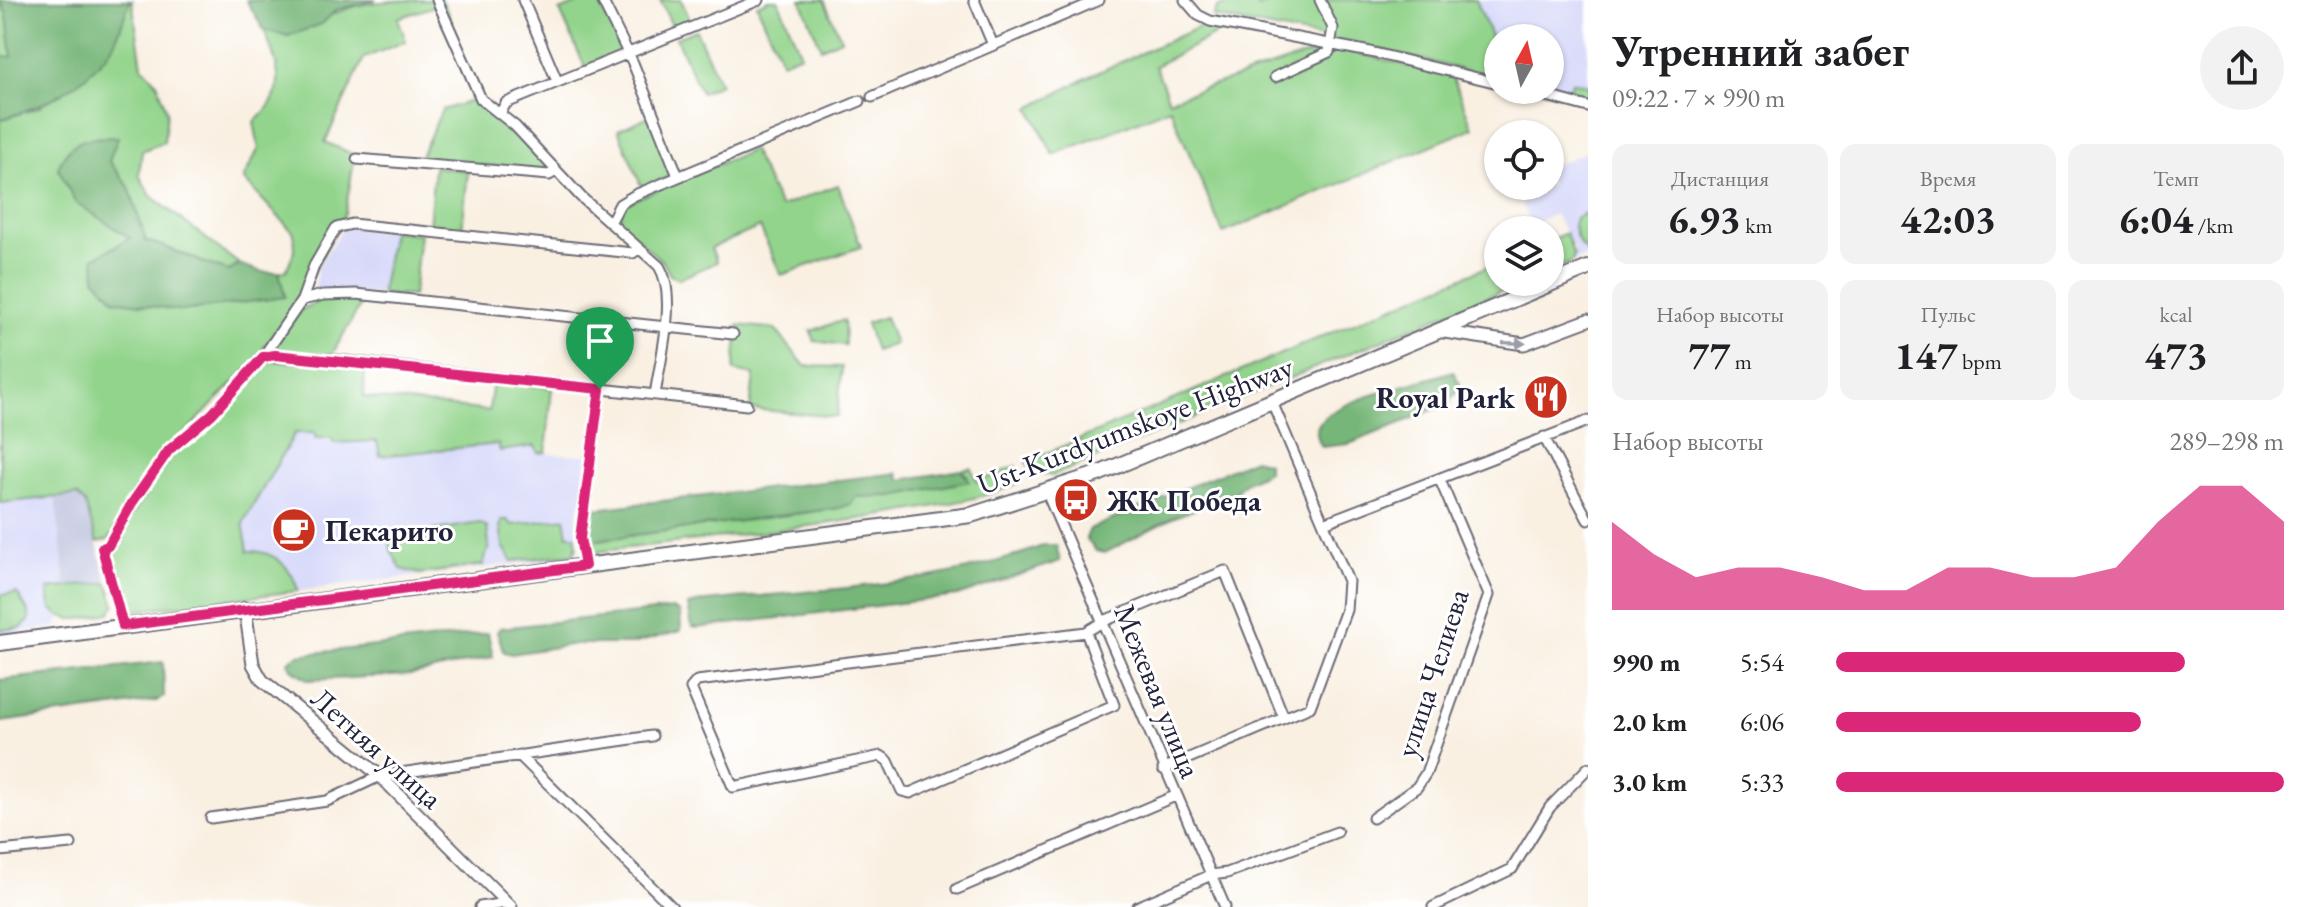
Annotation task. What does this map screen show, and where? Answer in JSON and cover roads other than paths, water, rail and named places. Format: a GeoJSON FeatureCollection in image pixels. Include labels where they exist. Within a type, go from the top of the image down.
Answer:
{"type":"FeatureCollection","features":[{"type":"Feature","properties":{"kind":"main road","name":"Ust-Kurdyumskoye Highway"},"geometry":{"type":"LineString","coordinates":[[0,643],[245,608],[905,527],[971,515],[1047,493],[1588,268]]}},
{"type":"Feature","properties":{"kind":"street"},"geometry":{"type":"LineString","coordinates":[[437,0],[481,99],[488,108],[501,112],[556,171],[659,266],[666,276],[665,329],[655,395]]}},
{"type":"Feature","properties":{"kind":"street"},"geometry":{"type":"LineString","coordinates":[[523,0],[557,81]]}},
{"type":"Feature","properties":{"kind":"street"},"geometry":{"type":"LineString","coordinates":[[602,0],[678,176]]}},
{"type":"Feature","properties":{"kind":"street"},"geometry":{"type":"LineString","coordinates":[[501,112],[506,103],[759,0]]}},
{"type":"Feature","properties":{"kind":"street"},"geometry":{"type":"LineString","coordinates":[[974,0],[993,45]]}},
{"type":"Feature","properties":{"kind":"street"},"geometry":{"type":"LineString","coordinates":[[872,97],[1099,0]]}},
{"type":"Feature","properties":{"kind":"street"},"geometry":{"type":"LineString","coordinates":[[1185,0],[1198,15],[1210,21],[1331,44],[1484,80]]}},
{"type":"Feature","properties":{"kind":"street"},"geometry":{"type":"LineString","coordinates":[[1275,77],[1329,52],[1333,28],[1320,0]]}},
{"type":"Feature","properties":{"kind":"street"},"geometry":{"type":"LineString","coordinates":[[610,223],[620,204],[678,176],[860,101]]}},
{"type":"Feature","properties":{"kind":"street"},"geometry":{"type":"LineString","coordinates":[[1564,101],[1588,107]]}},
{"type":"Feature","properties":{"kind":"street"},"geometry":{"type":"LineString","coordinates":[[357,159],[549,175],[556,171]]}},
{"type":"Feature","properties":{"kind":"street"},"geometry":{"type":"LineString","coordinates":[[123,626],[102,548],[108,546],[132,503],[169,450],[212,414],[263,357],[302,300],[314,266],[336,228],[352,224],[633,253],[638,249]]}},
{"type":"Feature","properties":{"kind":"street"},"geometry":{"type":"LineString","coordinates":[[302,300],[323,295],[356,294],[733,334]]}},
{"type":"Feature","properties":{"kind":"street"},"geometry":{"type":"LineString","coordinates":[[1437,331],[1524,344],[1588,320]]}},
{"type":"Feature","properties":{"kind":"street"},"geometry":{"type":"LineString","coordinates":[[263,357],[328,359],[747,405]]}},
{"type":"Feature","properties":{"kind":"street"},"geometry":{"type":"LineString","coordinates":[[585,566],[580,538],[600,389]]}},
{"type":"Feature","properties":{"kind":"street"},"geometry":{"type":"LineString","coordinates":[[1163,769],[1310,707],[1346,610],[1348,581],[1272,402]]}},
{"type":"Feature","properties":{"kind":"street"},"geometry":{"type":"LineString","coordinates":[[1324,523],[1588,421]]}},
{"type":"Feature","properties":{"kind":"street"},"geometry":{"type":"LineString","coordinates":[[1544,437],[1588,520]]}},
{"type":"Feature","properties":{"kind":"street","name":"улица Челиева"},"geometry":{"type":"LineString","coordinates":[[1373,818],[1417,787],[1426,773],[1489,595],[1440,480]]}},
{"type":"Feature","properties":{"kind":"street","name":"Межевая улица"},"geometry":{"type":"LineString","coordinates":[[1047,493],[1104,621],[1163,769],[1225,907]]}},
{"type":"Feature","properties":{"kind":"street"},"geometry":{"type":"LineString","coordinates":[[1135,697],[910,793],[902,791],[881,756],[733,787],[691,688],[697,681],[1086,632],[1104,621],[1225,571],[1284,718]]}},
{"type":"Feature","properties":{"kind":"street","name":"Летняя улица"},"geometry":{"type":"LineString","coordinates":[[245,608],[253,664],[262,680],[380,776],[508,905]]}},
{"type":"Feature","properties":{"kind":"street"},"geometry":{"type":"LineString","coordinates":[[1086,632],[1114,705]]}},
{"type":"Feature","properties":{"kind":"street"},"geometry":{"type":"LineString","coordinates":[[211,818],[327,801],[380,776],[652,736]]}},
{"type":"Feature","properties":{"kind":"street"},"geometry":{"type":"LineString","coordinates":[[519,755],[672,907]]}},
{"type":"Feature","properties":{"kind":"street"},"geometry":{"type":"LineString","coordinates":[[1433,907],[1512,869],[1550,807],[1588,768]]}},
{"type":"Feature","properties":{"kind":"street"},"geometry":{"type":"LineString","coordinates":[[957,889],[1175,796]]}},
{"type":"Feature","properties":{"kind":"street"},"geometry":{"type":"LineString","coordinates":[[1137,907],[1211,875],[1227,873],[1337,832]]}},
{"type":"Feature","properties":{"kind":"street"},"geometry":{"type":"LineString","coordinates":[[0,851],[71,844]]}},
{"type":"Feature","properties":{"kind":"street"},"geometry":{"type":"LineString","coordinates":[[480,907],[508,905]]}},
{"type":"Feature","properties":{"kind":"place","name":"Royal Park"},"geometry":{"type":"Point","coordinates":[1546,397]}},
{"type":"Feature","properties":{"kind":"place","name":"ЖК Победа"},"geometry":{"type":"Point","coordinates":[1076,500]}},
{"type":"Feature","properties":{"kind":"place","name":"Пекарито"},"geometry":{"type":"Point","coordinates":[294,530]}}]}
